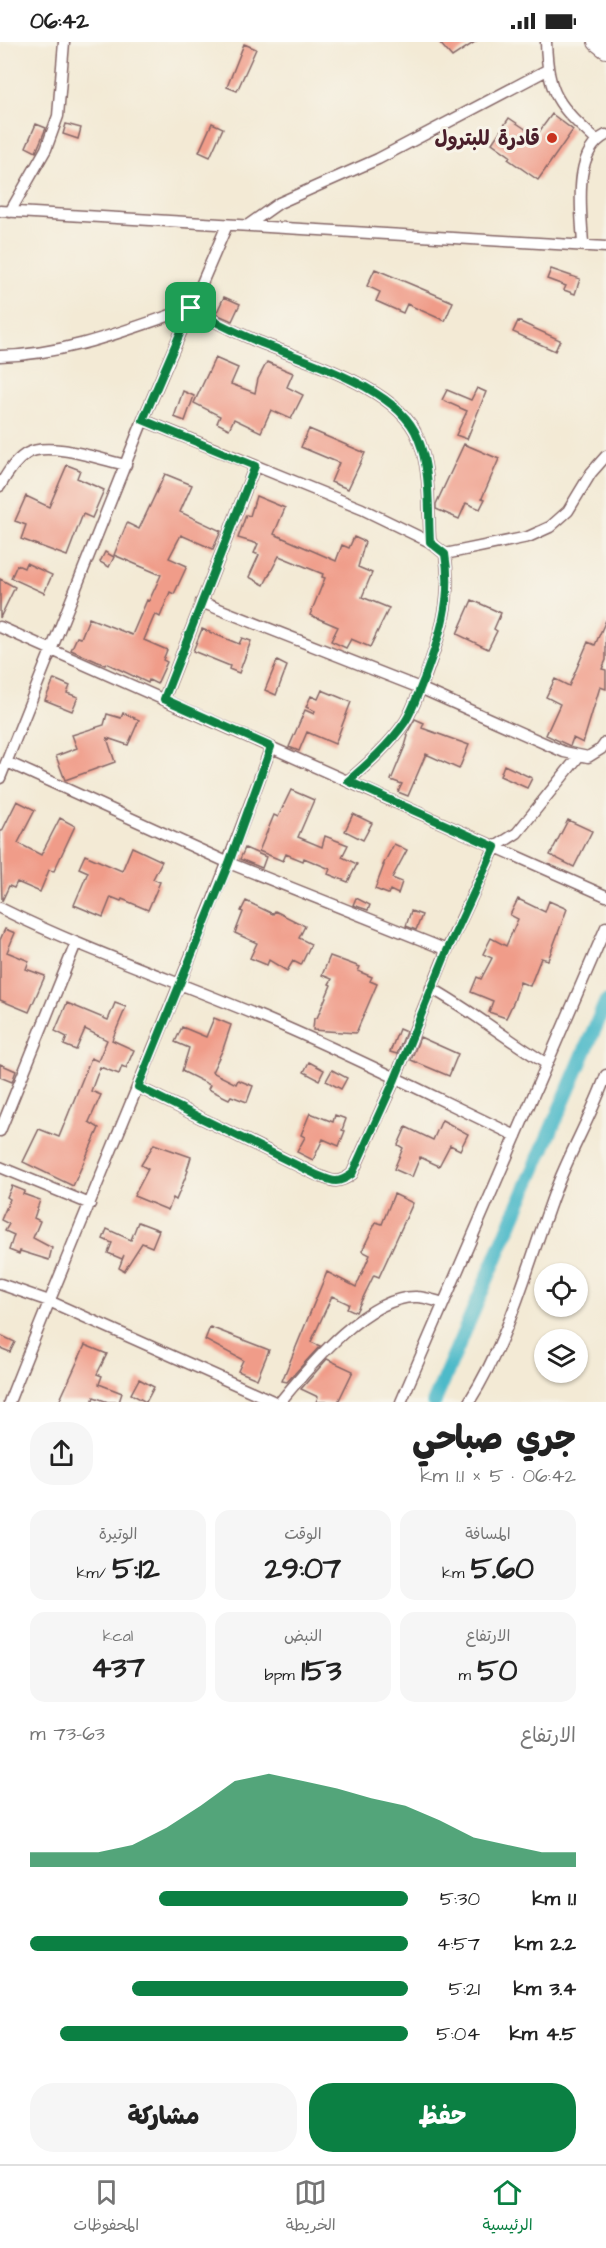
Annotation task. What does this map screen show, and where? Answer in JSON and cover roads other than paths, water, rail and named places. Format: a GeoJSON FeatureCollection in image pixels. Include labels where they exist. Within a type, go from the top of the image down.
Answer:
{"type":"FeatureCollection","features":[{"type":"Feature","properties":{"kind":"main road"},"geometry":{"type":"LineString","coordinates":[[597,42],[606,49]]}},
{"type":"Feature","properties":{"kind":"street"},"geometry":{"type":"LineString","coordinates":[[5,212],[41,159],[58,116],[64,42]]}},
{"type":"Feature","properties":{"kind":"street"},"geometry":{"type":"LineString","coordinates":[[546,42],[547,70],[554,92],[568,114],[601,137],[583,161],[581,187],[583,246]]}},
{"type":"Feature","properties":{"kind":"street"},"geometry":{"type":"LineString","coordinates":[[248,225],[279,203],[378,159],[547,70]]}},
{"type":"Feature","properties":{"kind":"street"},"geometry":{"type":"LineString","coordinates":[[5,212],[606,247]]}},
{"type":"Feature","properties":{"kind":"street"},"geometry":{"type":"LineString","coordinates":[[0,777],[143,420],[227,225]]}},
{"type":"Feature","properties":{"kind":"street"},"geometry":{"type":"LineString","coordinates":[[0,356],[30,355],[64,348],[191,308],[253,339],[360,383],[403,414],[417,435],[425,460],[430,542]]}},
{"type":"Feature","properties":{"kind":"street"},"geometry":{"type":"LineString","coordinates":[[143,420],[362,509],[430,542],[445,554],[448,588],[441,633],[407,720],[389,742],[348,781]]}},
{"type":"Feature","properties":{"kind":"street"},"geometry":{"type":"LineString","coordinates":[[0,486],[12,466],[28,453],[52,448],[126,465]]}},
{"type":"Feature","properties":{"kind":"street"},"geometry":{"type":"LineString","coordinates":[[445,554],[528,537],[550,527],[568,511],[591,473],[606,456]]}},
{"type":"Feature","properties":{"kind":"street"},"geometry":{"type":"LineString","coordinates":[[164,699],[255,466]]}},
{"type":"Feature","properties":{"kind":"street"},"geometry":{"type":"LineString","coordinates":[[201,602],[420,688],[564,752],[588,757],[601,749],[606,742]]}},
{"type":"Feature","properties":{"kind":"street"},"geometry":{"type":"LineString","coordinates":[[0,627],[606,896]]}},
{"type":"Feature","properties":{"kind":"street"},"geometry":{"type":"LineString","coordinates":[[9,1402],[48,1301],[229,863],[271,747]]}},
{"type":"Feature","properties":{"kind":"street"},"geometry":{"type":"LineString","coordinates":[[138,1087],[317,1175],[333,1181],[343,1181],[352,1174],[395,1079],[447,951],[495,847],[517,833],[579,756]]}},
{"type":"Feature","properties":{"kind":"street"},"geometry":{"type":"LineString","coordinates":[[7,762],[229,863],[447,951]]}},
{"type":"Feature","properties":{"kind":"street"},"geometry":{"type":"LineString","coordinates":[[0,908],[76,943],[272,1021],[516,1136]]}},
{"type":"Feature","properties":{"kind":"street"},"geometry":{"type":"LineString","coordinates":[[401,1402],[606,927]]}},
{"type":"Feature","properties":{"kind":"street"},"geometry":{"type":"LineString","coordinates":[[0,1131],[76,943]]}},
{"type":"Feature","properties":{"kind":"street"},"geometry":{"type":"LineString","coordinates":[[431,988],[547,1064]]}},
{"type":"Feature","properties":{"kind":"street"},"geometry":{"type":"LineString","coordinates":[[469,1402],[482,1381],[517,1300],[551,1202],[606,1075]]}},
{"type":"Feature","properties":{"kind":"street"},"geometry":{"type":"LineString","coordinates":[[0,1167],[90,1204]]}},
{"type":"Feature","properties":{"kind":"street"},"geometry":{"type":"LineString","coordinates":[[0,1284],[48,1301],[275,1402]]}},
{"type":"Feature","properties":{"kind":"street"},"geometry":{"type":"LineString","coordinates":[[280,1402],[336,1339],[380,1306],[396,1300],[416,1297],[444,1303]]}},
{"type":"Feature","properties":{"kind":"waterway"},"geometry":{"type":"LineString","coordinates":[[434,1402],[606,1002]]}},
{"type":"Feature","properties":{"kind":"place","name":"قادرة للبترول"},"geometry":{"type":"Point","coordinates":[552,138]}}]}
